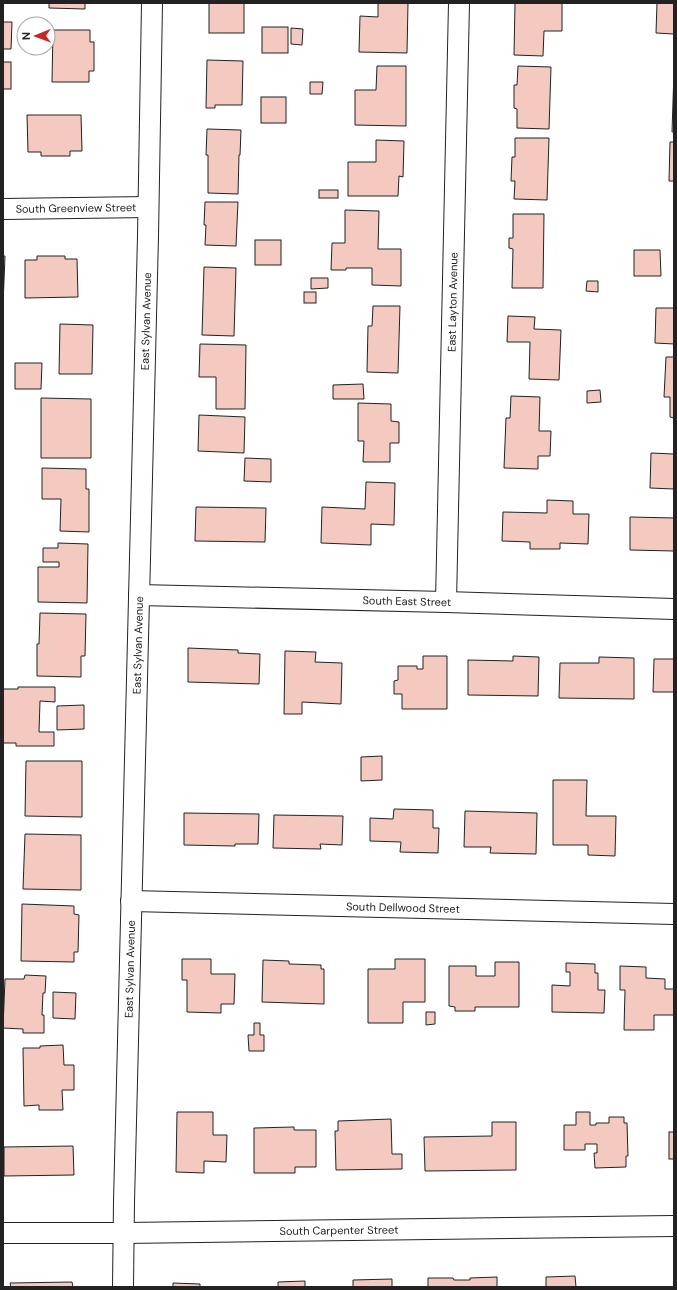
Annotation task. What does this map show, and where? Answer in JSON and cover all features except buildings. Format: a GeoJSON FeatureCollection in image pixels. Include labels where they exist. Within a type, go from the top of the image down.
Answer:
{"type":"FeatureCollection","features":[{"type":"Feature","properties":{"kind":"street","name":"East Sylvan Avenue"},"geometry":{"type":"LineString","coordinates":[[123,1287],[152,3]]}},
{"type":"Feature","properties":{"kind":"street","name":"East Layton Avenue"},"geometry":{"type":"LineString","coordinates":[[446,602],[460,3]]}},
{"type":"Feature","properties":{"kind":"street","name":"South Greenview Street"},"geometry":{"type":"LineString","coordinates":[[3,209],[148,207]]}},
{"type":"Feature","properties":{"kind":"street","name":"South East Street"},"geometry":{"type":"LineString","coordinates":[[139,595],[674,609]]}},
{"type":"Feature","properties":{"kind":"street","name":"South Dellwood Street"},"geometry":{"type":"LineString","coordinates":[[131,901],[674,914]]}},
{"type":"Feature","properties":{"kind":"street","name":"South Carpenter Street"},"geometry":{"type":"LineString","coordinates":[[3,1233],[124,1233],[674,1226]]}}]}
